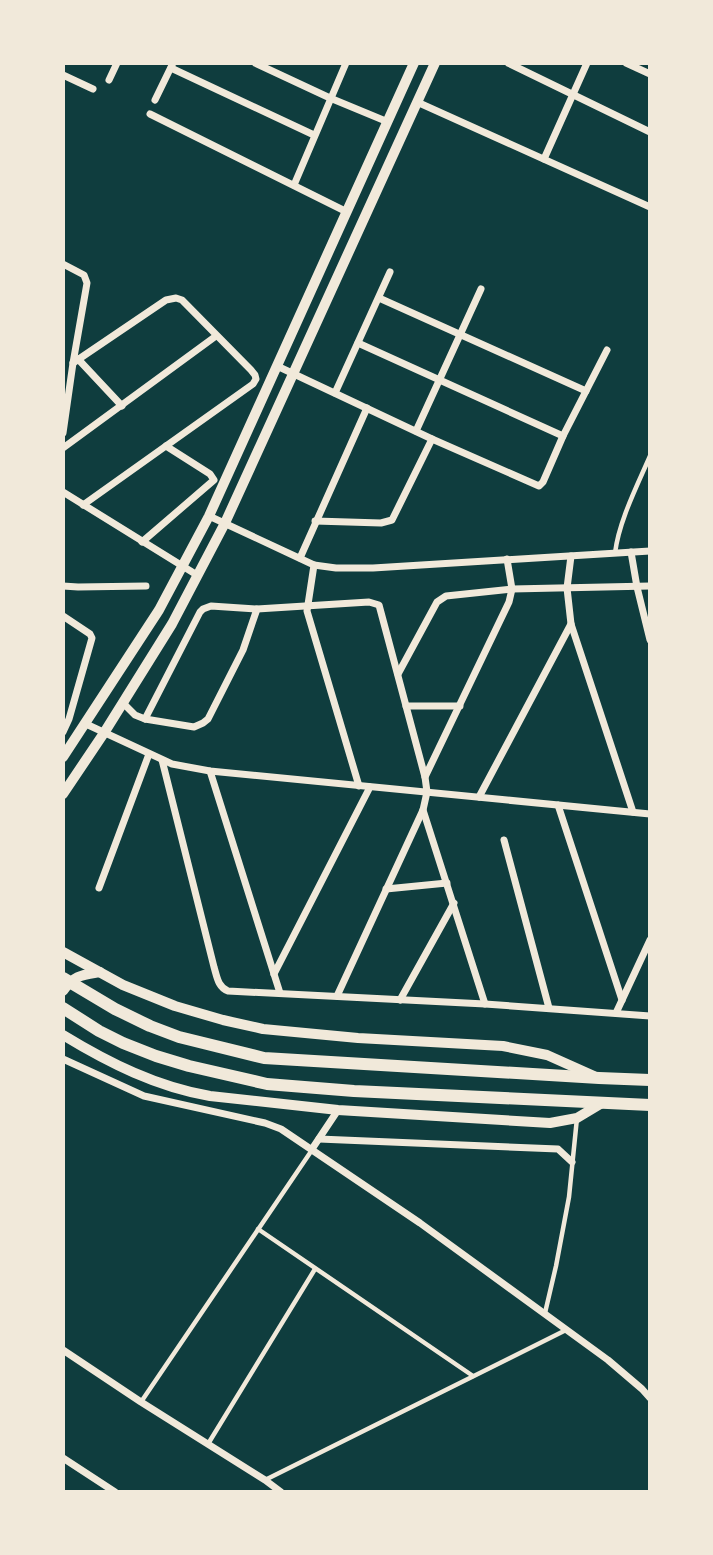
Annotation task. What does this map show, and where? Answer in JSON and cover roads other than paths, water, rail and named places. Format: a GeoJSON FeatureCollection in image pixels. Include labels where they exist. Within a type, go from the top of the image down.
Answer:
{"type":"FeatureCollection","features":[{"type":"Feature","properties":{"kind":"main road"},"geometry":{"type":"LineString","coordinates":[[63,978],[150,1026],[179,1037],[264,1058],[650,1080]]}},
{"type":"Feature","properties":{"kind":"main road"},"geometry":{"type":"LineString","coordinates":[[63,1008],[99,1031],[156,1056],[267,1084],[354,1091],[650,1105]]}},
{"type":"Feature","properties":{"kind":"street"},"geometry":{"type":"LineString","coordinates":[[110,80],[117,63]]}},
{"type":"Feature","properties":{"kind":"street"},"geometry":{"type":"LineString","coordinates":[[255,63],[388,122]]}},
{"type":"Feature","properties":{"kind":"street"},"geometry":{"type":"LineString","coordinates":[[294,185],[346,63]]}},
{"type":"Feature","properties":{"kind":"street"},"geometry":{"type":"LineString","coordinates":[[63,757],[159,610],[209,516],[414,63]]}},
{"type":"Feature","properties":{"kind":"street"},"geometry":{"type":"LineString","coordinates":[[63,794],[172,624],[225,523],[435,63]]}},
{"type":"Feature","properties":{"kind":"street"},"geometry":{"type":"LineString","coordinates":[[508,63],[650,132]]}},
{"type":"Feature","properties":{"kind":"street"},"geometry":{"type":"LineString","coordinates":[[544,159],[587,63]]}},
{"type":"Feature","properties":{"kind":"street"},"geometry":{"type":"LineString","coordinates":[[626,63],[650,74]]}},
{"type":"Feature","properties":{"kind":"street"},"geometry":{"type":"LineString","coordinates":[[155,100],[172,65],[314,135]]}},
{"type":"Feature","properties":{"kind":"street"},"geometry":{"type":"LineString","coordinates":[[63,75],[93,89]]}},
{"type":"Feature","properties":{"kind":"street"},"geometry":{"type":"LineString","coordinates":[[417,102],[650,207]]}},
{"type":"Feature","properties":{"kind":"street"},"geometry":{"type":"LineString","coordinates":[[150,114],[347,212]]}},
{"type":"Feature","properties":{"kind":"street"},"geometry":{"type":"LineString","coordinates":[[63,264],[84,275],[88,283],[63,433]]}},
{"type":"Feature","properties":{"kind":"street"},"geometry":{"type":"LineString","coordinates":[[335,393],[390,272]]}},
{"type":"Feature","properties":{"kind":"street"},"geometry":{"type":"LineString","coordinates":[[416,431],[481,289]]}},
{"type":"Feature","properties":{"kind":"street"},"geometry":{"type":"LineString","coordinates":[[76,361],[172,298],[182,300],[256,379],[253,384],[83,505]]}},
{"type":"Feature","properties":{"kind":"street"},"geometry":{"type":"LineString","coordinates":[[379,298],[586,391]]}},
{"type":"Feature","properties":{"kind":"street"},"geometry":{"type":"LineString","coordinates":[[63,448],[216,336]]}},
{"type":"Feature","properties":{"kind":"street"},"geometry":{"type":"LineString","coordinates":[[358,342],[563,436]]}},
{"type":"Feature","properties":{"kind":"street"},"geometry":{"type":"LineString","coordinates":[[277,366],[536,486],[543,482],[607,350]]}},
{"type":"Feature","properties":{"kind":"street"},"geometry":{"type":"LineString","coordinates":[[76,361],[122,406]]}},
{"type":"Feature","properties":{"kind":"street"},"geometry":{"type":"LineString","coordinates":[[300,558],[367,408]]}},
{"type":"Feature","properties":{"kind":"street"},"geometry":{"type":"LineString","coordinates":[[316,521],[381,523],[392,520],[432,439]]}},
{"type":"Feature","properties":{"kind":"street"},"geometry":{"type":"LineString","coordinates":[[142,542],[214,480],[210,474],[166,446]]}},
{"type":"Feature","properties":{"kind":"street"},"geometry":{"type":"LineString","coordinates":[[63,492],[197,575]]}},
{"type":"Feature","properties":{"kind":"street"},"geometry":{"type":"LineString","coordinates":[[209,516],[314,565],[326,568],[650,551]]}},
{"type":"Feature","properties":{"kind":"street"},"geometry":{"type":"LineString","coordinates":[[631,552],[650,640]]}},
{"type":"Feature","properties":{"kind":"street"},"geometry":{"type":"LineString","coordinates":[[571,556],[567,588],[571,624],[633,812]]}},
{"type":"Feature","properties":{"kind":"street"},"geometry":{"type":"LineString","coordinates":[[425,777],[509,603],[512,589],[507,559]]}},
{"type":"Feature","properties":{"kind":"street"},"geometry":{"type":"LineString","coordinates":[[314,565],[307,604],[308,617],[359,786]]}},
{"type":"Feature","properties":{"kind":"street"},"geometry":{"type":"LineString","coordinates":[[63,586],[146,586]]}},
{"type":"Feature","properties":{"kind":"street"},"geometry":{"type":"LineString","coordinates":[[398,674],[437,602],[452,594],[512,589],[650,586]]}},
{"type":"Feature","properties":{"kind":"street"},"geometry":{"type":"LineString","coordinates":[[145,719],[203,609],[211,606],[257,609],[369,602],[379,605],[427,792],[423,810],[337,996]]}},
{"type":"Feature","properties":{"kind":"street"},"geometry":{"type":"LineString","coordinates":[[123,703],[135,715],[145,719],[194,727],[203,723],[208,719],[243,650],[257,609]]}},
{"type":"Feature","properties":{"kind":"street"},"geometry":{"type":"LineString","coordinates":[[63,615],[88,632],[92,638],[63,732]]}},
{"type":"Feature","properties":{"kind":"street"},"geometry":{"type":"LineString","coordinates":[[479,797],[571,624]]}},
{"type":"Feature","properties":{"kind":"street"},"geometry":{"type":"LineString","coordinates":[[406,706],[460,706]]}},
{"type":"Feature","properties":{"kind":"street"},"geometry":{"type":"LineString","coordinates":[[86,724],[182,767],[650,814]]}},
{"type":"Feature","properties":{"kind":"street"},"geometry":{"type":"LineString","coordinates":[[99,888],[149,754]]}},
{"type":"Feature","properties":{"kind":"street"},"geometry":{"type":"LineString","coordinates":[[162,760],[223,989],[549,1008],[650,1017]]}},
{"type":"Feature","properties":{"kind":"street"},"geometry":{"type":"LineString","coordinates":[[210,771],[280,993]]}},
{"type":"Feature","properties":{"kind":"street"},"geometry":{"type":"LineString","coordinates":[[274,974],[370,787]]}},
{"type":"Feature","properties":{"kind":"street"},"geometry":{"type":"LineString","coordinates":[[558,805],[622,1000]]}},
{"type":"Feature","properties":{"kind":"street"},"geometry":{"type":"LineString","coordinates":[[423,810],[485,1004]]}},
{"type":"Feature","properties":{"kind":"street"},"geometry":{"type":"LineString","coordinates":[[504,840],[549,1008]]}},
{"type":"Feature","properties":{"kind":"street"},"geometry":{"type":"LineString","coordinates":[[386,889],[447,883]]}},
{"type":"Feature","properties":{"kind":"street"},"geometry":{"type":"LineString","coordinates":[[400,1000],[454,904]]}},
{"type":"Feature","properties":{"kind":"street"},"geometry":{"type":"LineString","coordinates":[[617,1013],[650,940]]}},
{"type":"Feature","properties":{"kind":"street"},"geometry":{"type":"LineString","coordinates":[[63,952],[123,985],[174,1006],[223,1020],[263,1029],[344,1037],[503,1046],[547,1055],[599,1078]]}},
{"type":"Feature","properties":{"kind":"street"},"geometry":{"type":"LineString","coordinates":[[63,991],[72,979],[100,972]]}},
{"type":"Feature","properties":{"kind":"street"},"geometry":{"type":"LineString","coordinates":[[63,1027],[67,1037],[126,1069],[195,1093],[338,1110],[550,1123],[572,1120],[602,1103]]}},
{"type":"Feature","properties":{"kind":"street"},"geometry":{"type":"LineString","coordinates":[[63,1059],[137,1094],[274,1125],[293,1135],[420,1223],[608,1360],[650,1398]]}},
{"type":"Feature","properties":{"kind":"street"},"geometry":{"type":"LineString","coordinates":[[116,1085],[126,1069]]}},
{"type":"Feature","properties":{"kind":"street"},"geometry":{"type":"LineString","coordinates":[[312,1149],[338,1110]]}},
{"type":"Feature","properties":{"kind":"street"},"geometry":{"type":"LineString","coordinates":[[319,1139],[558,1149],[572,1162]]}},
{"type":"Feature","properties":{"kind":"street"},"geometry":{"type":"LineString","coordinates":[[63,1350],[281,1492]]}},
{"type":"Feature","properties":{"kind":"street"},"geometry":{"type":"LineString","coordinates":[[63,1458],[115,1492]]}},
{"type":"Feature","properties":{"kind":"lane"},"geometry":{"type":"LineString","coordinates":[[615,553],[634,492],[650,456]]}},
{"type":"Feature","properties":{"kind":"lane"},"geometry":{"type":"LineString","coordinates":[[545,1314],[569,1196],[572,1120]]}},
{"type":"Feature","properties":{"kind":"lane"},"geometry":{"type":"LineString","coordinates":[[141,1402],[312,1149]]}},
{"type":"Feature","properties":{"kind":"lane"},"geometry":{"type":"LineString","coordinates":[[258,1230],[473,1376]]}},
{"type":"Feature","properties":{"kind":"lane"},"geometry":{"type":"LineString","coordinates":[[208,1444],[315,1269]]}},
{"type":"Feature","properties":{"kind":"lane"},"geometry":{"type":"LineString","coordinates":[[265,1480],[566,1330]]}}]}
